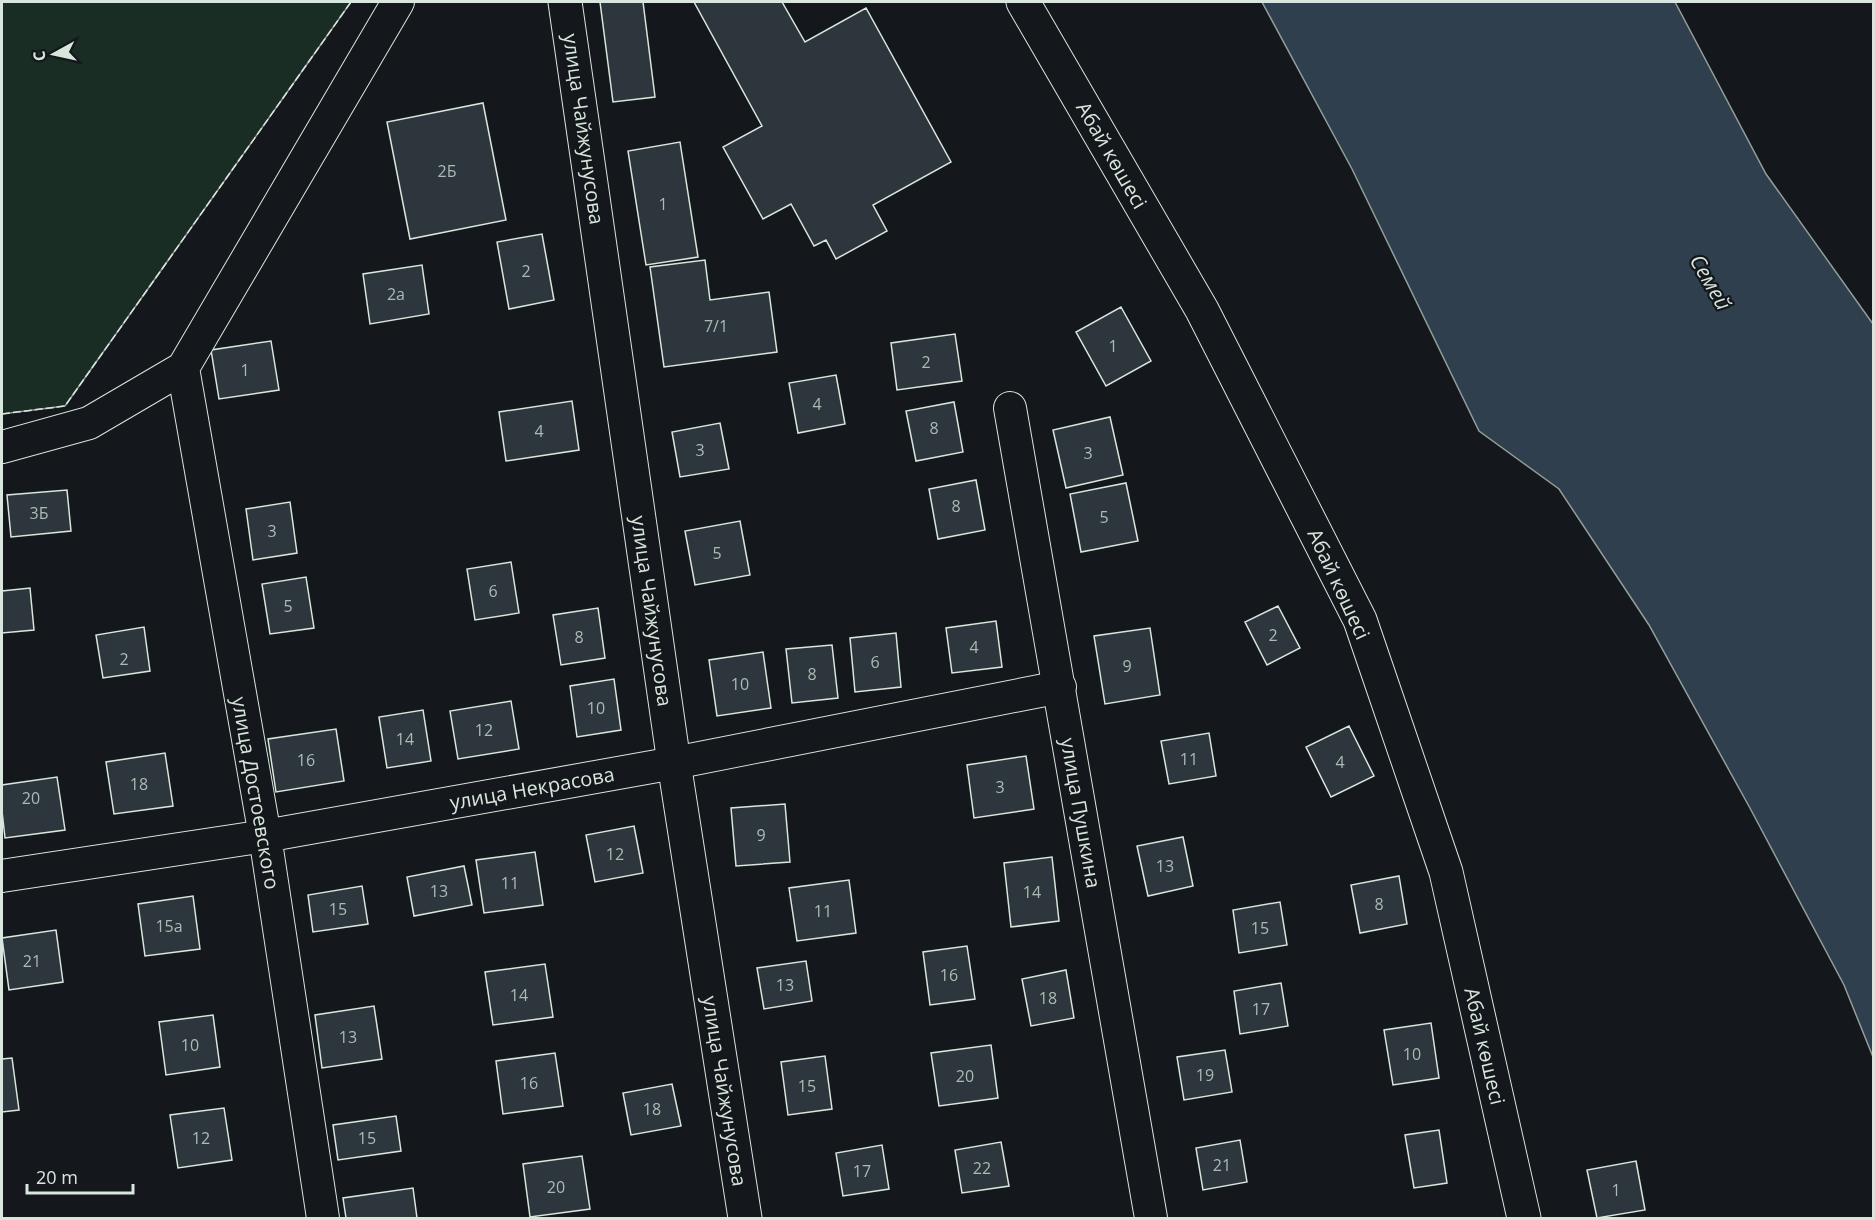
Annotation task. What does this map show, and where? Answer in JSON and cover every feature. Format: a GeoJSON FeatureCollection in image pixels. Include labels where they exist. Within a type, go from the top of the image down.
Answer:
{"type":"FeatureCollection","features":[{"type":"Feature","properties":{"kind":"main road","name":"улица Чайжунусова"},"geometry":{"type":"LineString","coordinates":[[566,2],[674,763],[745,1218]]}},
{"type":"Feature","properties":{"kind":"main road","name":"Абай көшесі"},"geometry":{"type":"LineString","coordinates":[[1023,2],[1202,310],[1360,621],[1446,872],[1524,1218]]}},
{"type":"Feature","properties":{"kind":"street"},"geometry":{"type":"LineString","coordinates":[[2,447],[89,423],[183,368],[398,2]]}},
{"type":"Feature","properties":{"kind":"street","name":"улица Достоевского"},"geometry":{"type":"LineString","coordinates":[[183,368],[265,836],[323,1218]]}},
{"type":"Feature","properties":{"kind":"street","name":"улица Пушкина"},"geometry":{"type":"LineString","coordinates":[[1010,408],[1152,1218]]}},
{"type":"Feature","properties":{"kind":"street","name":"улица Некрасова"},"geometry":{"type":"LineString","coordinates":[[2,876],[265,836],[674,763],[1060,687]]}},
{"type":"Feature","properties":{"kind":"green space"},"geometry":{"type":"Polygon","coordinates":[[[2,2],[351,2],[65,406],[2,414],[2,2]]]}},
{"type":"Feature","properties":{"kind":"water","name":"Семей"},"geometry":{"type":"Polygon","coordinates":[[[1262,2],[1675,2],[1766,174],[1873,324],[1873,1057],[1844,985],[1649,625],[1559,489],[1479,431],[1352,169],[1262,2]]]}},
{"type":"Feature","properties":{"kind":"building"},"geometry":{"type":"Polygon","coordinates":[[[600,2],[643,2],[655,97],[613,102],[600,2]]]}},
{"type":"Feature","properties":{"kind":"building"},"geometry":{"type":"Polygon","coordinates":[[[694,2],[782,2],[805,42],[866,8],[951,162],[873,205],[887,231],[836,259],[826,240],[814,246],[791,204],[763,219],[723,147],[762,126],[694,2]]]}},
{"type":"Feature","properties":{"kind":"building"},"geometry":{"type":"Polygon","coordinates":[[[483,103],[506,220],[410,239],[387,122],[483,103]]]}},
{"type":"Feature","properties":{"kind":"building"},"geometry":{"type":"Polygon","coordinates":[[[680,142],[698,257],[646,265],[628,151],[680,142]]]}},
{"type":"Feature","properties":{"kind":"building"},"geometry":{"type":"Polygon","coordinates":[[[542,234],[554,300],[509,309],[497,242],[542,234]]]}},
{"type":"Feature","properties":{"kind":"building"},"geometry":{"type":"Polygon","coordinates":[[[705,260],[710,300],[769,292],[777,352],[664,367],[650,267],[705,260]]]}},
{"type":"Feature","properties":{"kind":"building"},"geometry":{"type":"Polygon","coordinates":[[[422,265],[429,314],[370,324],[363,274],[422,265]]]}},
{"type":"Feature","properties":{"kind":"building"},"geometry":{"type":"Polygon","coordinates":[[[1121,307],[1151,361],[1106,386],[1076,332],[1121,307]]]}},
{"type":"Feature","properties":{"kind":"building"},"geometry":{"type":"Polygon","coordinates":[[[955,334],[962,381],[897,390],[891,343],[955,334]]]}},
{"type":"Feature","properties":{"kind":"building"},"geometry":{"type":"Polygon","coordinates":[[[271,341],[279,390],[219,399],[211,350],[271,341]]]}},
{"type":"Feature","properties":{"kind":"building"},"geometry":{"type":"Polygon","coordinates":[[[836,375],[845,424],[798,433],[789,383],[836,375]]]}},
{"type":"Feature","properties":{"kind":"building"},"geometry":{"type":"Polygon","coordinates":[[[572,401],[579,450],[506,461],[499,412],[572,401]]]}},
{"type":"Feature","properties":{"kind":"building"},"geometry":{"type":"Polygon","coordinates":[[[954,402],[963,452],[916,461],[906,411],[954,402]]]}},
{"type":"Feature","properties":{"kind":"building"},"geometry":{"type":"Polygon","coordinates":[[[1110,417],[1123,475],[1066,488],[1053,430],[1110,417]]]}},
{"type":"Feature","properties":{"kind":"building"},"geometry":{"type":"Polygon","coordinates":[[[720,423],[729,469],[680,477],[672,432],[720,423]]]}},
{"type":"Feature","properties":{"kind":"building"},"geometry":{"type":"Polygon","coordinates":[[[976,480],[985,530],[938,539],[929,489],[976,480]]]}},
{"type":"Feature","properties":{"kind":"building"},"geometry":{"type":"Polygon","coordinates":[[[1126,483],[1138,541],[1081,552],[1070,494],[1126,483]]]}},
{"type":"Feature","properties":{"kind":"building"},"geometry":{"type":"Polygon","coordinates":[[[67,490],[71,531],[11,537],[7,495],[67,490]]]}},
{"type":"Feature","properties":{"kind":"building"},"geometry":{"type":"Polygon","coordinates":[[[290,502],[297,553],[253,560],[246,509],[290,502]]]}},
{"type":"Feature","properties":{"kind":"building"},"geometry":{"type":"Polygon","coordinates":[[[740,521],[750,575],[695,585],[685,531],[740,521]]]}},
{"type":"Feature","properties":{"kind":"building"},"geometry":{"type":"Polygon","coordinates":[[[511,562],[519,613],[475,620],[467,569],[511,562]]]}},
{"type":"Feature","properties":{"kind":"building"},"geometry":{"type":"Polygon","coordinates":[[[306,577],[314,628],[270,634],[262,584],[306,577]]]}},
{"type":"Feature","properties":{"kind":"building"},"geometry":{"type":"Polygon","coordinates":[[[30,588],[34,630],[2,633],[2,591],[30,588]]]}},
{"type":"Feature","properties":{"kind":"building"},"geometry":{"type":"Polygon","coordinates":[[[1278,606],[1300,648],[1267,665],[1245,622],[1278,606]]]}},
{"type":"Feature","properties":{"kind":"building"},"geometry":{"type":"Polygon","coordinates":[[[598,608],[605,658],[561,665],[553,615],[598,608]]]}},
{"type":"Feature","properties":{"kind":"building"},"geometry":{"type":"Polygon","coordinates":[[[996,621],[1002,667],[952,673],[946,628],[996,621]]]}},
{"type":"Feature","properties":{"kind":"building"},"geometry":{"type":"Polygon","coordinates":[[[144,627],[150,671],[103,678],[96,635],[144,627]]]}},
{"type":"Feature","properties":{"kind":"building"},"geometry":{"type":"Polygon","coordinates":[[[1150,628],[1160,695],[1105,704],[1094,636],[1150,628]]]}},
{"type":"Feature","properties":{"kind":"building"},"geometry":{"type":"Polygon","coordinates":[[[896,633],[901,687],[855,692],[850,638],[896,633]]]}},
{"type":"Feature","properties":{"kind":"building"},"geometry":{"type":"Polygon","coordinates":[[[832,645],[838,698],[792,703],[786,649],[832,645]]]}},
{"type":"Feature","properties":{"kind":"building"},"geometry":{"type":"Polygon","coordinates":[[[763,652],[771,708],[717,716],[709,660],[763,652]]]}},
{"type":"Feature","properties":{"kind":"building"},"geometry":{"type":"Polygon","coordinates":[[[614,679],[621,730],[577,737],[570,686],[614,679]]]}},
{"type":"Feature","properties":{"kind":"building"},"geometry":{"type":"Polygon","coordinates":[[[511,701],[519,749],[458,759],[450,711],[511,701]]]}},
{"type":"Feature","properties":{"kind":"building"},"geometry":{"type":"Polygon","coordinates":[[[423,710],[431,761],[387,768],[379,717],[423,710]]]}},
{"type":"Feature","properties":{"kind":"building"},"geometry":{"type":"Polygon","coordinates":[[[1349,726],[1374,776],[1331,797],[1306,747],[1349,726]]]}},
{"type":"Feature","properties":{"kind":"building"},"geometry":{"type":"Polygon","coordinates":[[[336,729],[344,781],[276,792],[268,739],[336,729]]]}},
{"type":"Feature","properties":{"kind":"building"},"geometry":{"type":"Polygon","coordinates":[[[1209,733],[1216,776],[1169,784],[1161,741],[1209,733]]]}},
{"type":"Feature","properties":{"kind":"building"},"geometry":{"type":"Polygon","coordinates":[[[165,753],[173,806],[114,814],[106,762],[165,753]]]}},
{"type":"Feature","properties":{"kind":"building"},"geometry":{"type":"Polygon","coordinates":[[[1026,756],[1034,809],[974,818],[967,765],[1026,756]]]}},
{"type":"Feature","properties":{"kind":"building"},"geometry":{"type":"Polygon","coordinates":[[[57,777],[65,830],[5,838],[2,785],[57,777]]]}},
{"type":"Feature","properties":{"kind":"building"},"geometry":{"type":"Polygon","coordinates":[[[785,804],[790,862],[736,866],[731,808],[785,804]]]}},
{"type":"Feature","properties":{"kind":"building"},"geometry":{"type":"Polygon","coordinates":[[[634,826],[643,873],[595,882],[586,835],[634,826]]]}},
{"type":"Feature","properties":{"kind":"building"},"geometry":{"type":"Polygon","coordinates":[[[1183,837],[1193,886],[1148,896],[1137,846],[1183,837]]]}},
{"type":"Feature","properties":{"kind":"building"},"geometry":{"type":"Polygon","coordinates":[[[535,852],[543,905],[484,913],[476,860],[535,852]]]}},
{"type":"Feature","properties":{"kind":"building"},"geometry":{"type":"Polygon","coordinates":[[[1052,857],[1059,921],[1011,927],[1004,863],[1052,857]]]}},
{"type":"Feature","properties":{"kind":"building"},"geometry":{"type":"Polygon","coordinates":[[[464,866],[472,905],[414,916],[407,877],[464,866]]]}},
{"type":"Feature","properties":{"kind":"building"},"geometry":{"type":"Polygon","coordinates":[[[1399,876],[1407,924],[1360,933],[1351,885],[1399,876]]]}},
{"type":"Feature","properties":{"kind":"building"},"geometry":{"type":"Polygon","coordinates":[[[849,880],[856,933],[797,941],[789,888],[849,880]]]}},
{"type":"Feature","properties":{"kind":"building"},"geometry":{"type":"Polygon","coordinates":[[[362,886],[368,924],[313,932],[308,895],[362,886]]]}},
{"type":"Feature","properties":{"kind":"building"},"geometry":{"type":"Polygon","coordinates":[[[193,896],[200,949],[145,956],[138,904],[193,896]]]}},
{"type":"Feature","properties":{"kind":"building"},"geometry":{"type":"Polygon","coordinates":[[[1280,902],[1287,945],[1239,953],[1233,910],[1280,902]]]}},
{"type":"Feature","properties":{"kind":"building"},"geometry":{"type":"Polygon","coordinates":[[[56,930],[63,982],[9,990],[2,938],[56,930]]]}},
{"type":"Feature","properties":{"kind":"building"},"geometry":{"type":"Polygon","coordinates":[[[967,946],[975,999],[930,1005],[923,952],[967,946]]]}},
{"type":"Feature","properties":{"kind":"building"},"geometry":{"type":"Polygon","coordinates":[[[806,961],[812,1001],[764,1009],[757,968],[806,961]]]}},
{"type":"Feature","properties":{"kind":"building"},"geometry":{"type":"Polygon","coordinates":[[[545,964],[553,1017],[493,1025],[485,972],[545,964]]]}},
{"type":"Feature","properties":{"kind":"building"},"geometry":{"type":"Polygon","coordinates":[[[1066,970],[1074,1018],[1031,1026],[1022,979],[1066,970]]]}},
{"type":"Feature","properties":{"kind":"building"},"geometry":{"type":"Polygon","coordinates":[[[1281,983],[1288,1026],[1240,1034],[1234,991],[1281,983]]]}},
{"type":"Feature","properties":{"kind":"building"},"geometry":{"type":"Polygon","coordinates":[[[374,1006],[382,1059],[322,1068],[315,1015],[374,1006]]]}},
{"type":"Feature","properties":{"kind":"building"},"geometry":{"type":"Polygon","coordinates":[[[213,1015],[220,1067],[166,1075],[159,1022],[213,1015]]]}},
{"type":"Feature","properties":{"kind":"building"},"geometry":{"type":"Polygon","coordinates":[[[1431,1023],[1439,1078],[1393,1085],[1384,1030],[1431,1023]]]}},
{"type":"Feature","properties":{"kind":"building"},"geometry":{"type":"Polygon","coordinates":[[[991,1045],[998,1098],[939,1106],[931,1053],[991,1045]]]}},
{"type":"Feature","properties":{"kind":"building"},"geometry":{"type":"Polygon","coordinates":[[[1225,1050],[1232,1092],[1184,1100],[1177,1057],[1225,1050]]]}},
{"type":"Feature","properties":{"kind":"building"},"geometry":{"type":"Polygon","coordinates":[[[555,1053],[563,1106],[503,1114],[496,1061],[555,1053]]]}},
{"type":"Feature","properties":{"kind":"building"},"geometry":{"type":"Polygon","coordinates":[[[825,1056],[832,1109],[788,1115],[781,1062],[825,1056]]]}},
{"type":"Feature","properties":{"kind":"building"},"geometry":{"type":"Polygon","coordinates":[[[12,1058],[19,1110],[2,1112],[2,1059],[12,1058]]]}},
{"type":"Feature","properties":{"kind":"building"},"geometry":{"type":"Polygon","coordinates":[[[672,1084],[681,1126],[631,1135],[623,1093],[672,1084]]]}},
{"type":"Feature","properties":{"kind":"building"},"geometry":{"type":"Polygon","coordinates":[[[224,1108],[232,1160],[178,1168],[170,1115],[224,1108]]]}},
{"type":"Feature","properties":{"kind":"building"},"geometry":{"type":"Polygon","coordinates":[[[396,1116],[401,1151],[338,1160],[333,1125],[396,1116]]]}},
{"type":"Feature","properties":{"kind":"building"},"geometry":{"type":"Polygon","coordinates":[[[1439,1130],[1447,1183],[1414,1188],[1405,1135],[1439,1130]]]}},
{"type":"Feature","properties":{"kind":"building"},"geometry":{"type":"Polygon","coordinates":[[[1240,1140],[1247,1182],[1203,1190],[1196,1148],[1240,1140]]]}},
{"type":"Feature","properties":{"kind":"building"},"geometry":{"type":"Polygon","coordinates":[[[1001,1142],[1009,1186],[962,1193],[955,1150],[1001,1142]]]}},
{"type":"Feature","properties":{"kind":"building"},"geometry":{"type":"Polygon","coordinates":[[[882,1145],[889,1189],[843,1196],[836,1153],[882,1145]]]}},
{"type":"Feature","properties":{"kind":"building"},"geometry":{"type":"Polygon","coordinates":[[[582,1156],[590,1209],[530,1217],[523,1164],[582,1156]]]}},
{"type":"Feature","properties":{"kind":"building"},"geometry":{"type":"Polygon","coordinates":[[[1636,1161],[1645,1210],[1597,1218],[1587,1170],[1636,1161]]]}},
{"type":"Feature","properties":{"kind":"building"},"geometry":{"type":"Polygon","coordinates":[[[413,1188],[417,1218],[346,1218],[343,1198],[413,1188]]]}},
{"type":"Feature","properties":{"kind":"fence"},"geometry":{"type":"LineString","coordinates":[[2,414],[65,406],[351,2]]}}]}
